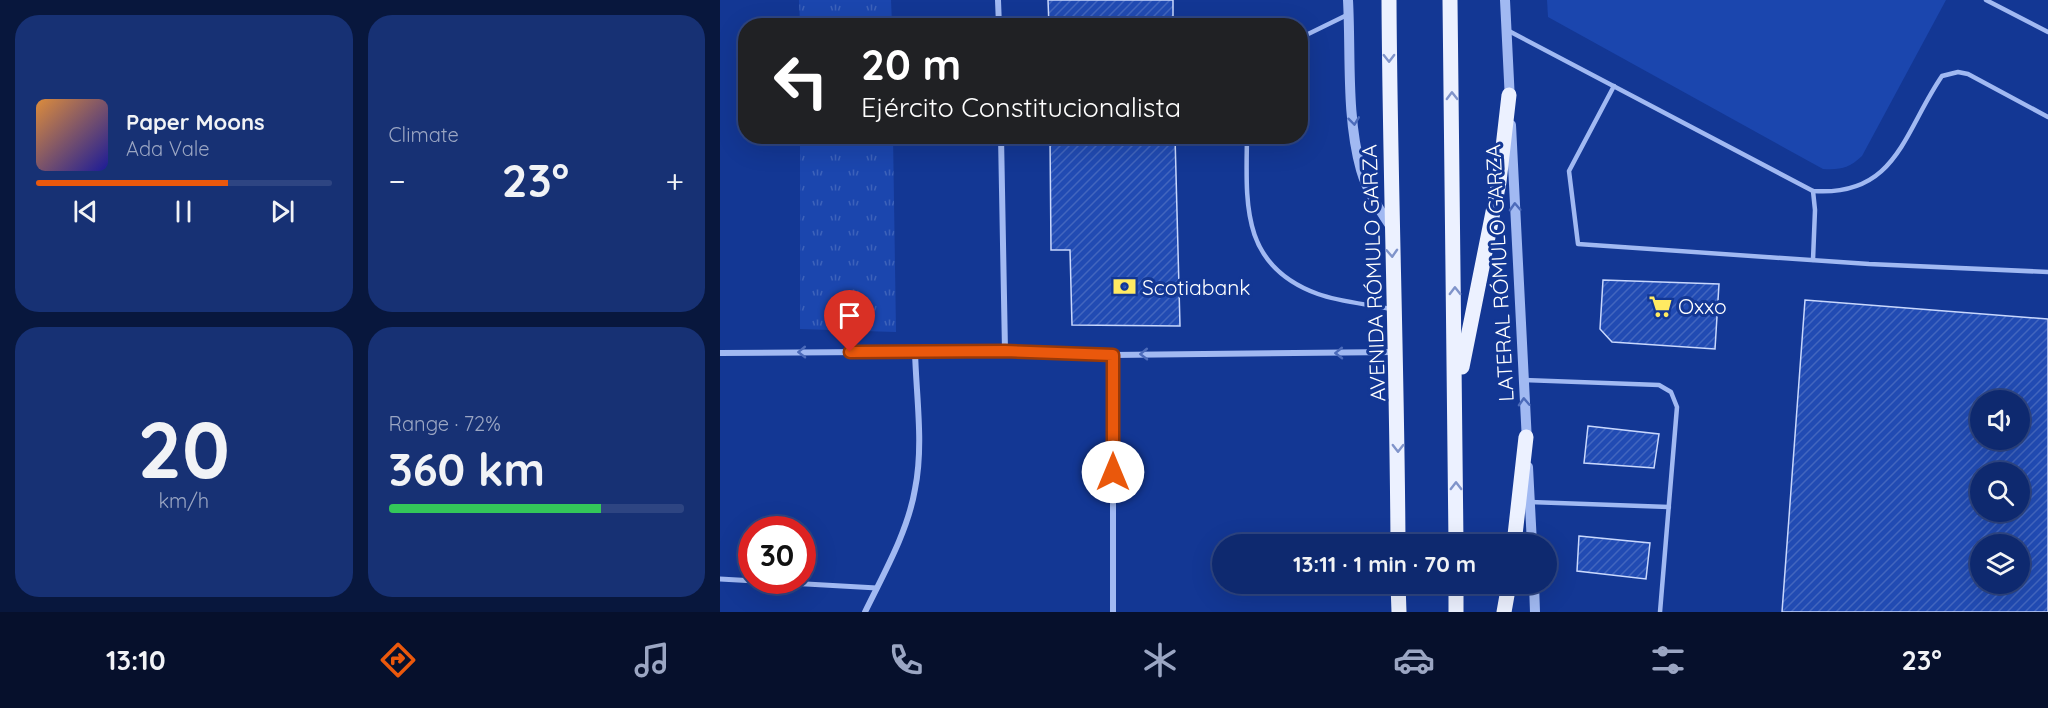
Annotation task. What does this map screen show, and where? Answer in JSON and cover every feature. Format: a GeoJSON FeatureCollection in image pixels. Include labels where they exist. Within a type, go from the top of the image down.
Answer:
{"type":"FeatureCollection","features":[{"type":"Feature","properties":{"kind":"main road","name":"AVENIDA RÓMULO GARZA"},"geometry":{"type":"LineString","coordinates":[[1389,0],[1391,227],[1397,352],[1398,534]]}},
{"type":"Feature","properties":{"kind":"main road"},"geometry":{"type":"LineString","coordinates":[[1450,0],[1456,534]]}},
{"type":"Feature","properties":{"kind":"main road"},"geometry":{"type":"LineString","coordinates":[[1456,397],[1499,182],[1509,95]]}},
{"type":"Feature","properties":{"kind":"main road"},"geometry":{"type":"LineString","coordinates":[[1515,534],[1526,437]]}},
{"type":"Feature","properties":{"kind":"main road"},"geometry":{"type":"LineString","coordinates":[[1398,594],[1399,612]]}},
{"type":"Feature","properties":{"kind":"main road"},"geometry":{"type":"LineString","coordinates":[[1456,594],[1456,612]]}},
{"type":"Feature","properties":{"kind":"main road"},"geometry":{"type":"LineString","coordinates":[[1504,612],[1507,594]]}},
{"type":"Feature","properties":{"kind":"street"},"geometry":{"type":"LineString","coordinates":[[998,0],[999,18]]}},
{"type":"Feature","properties":{"kind":"street"},"geometry":{"type":"LineString","coordinates":[[1348,0],[1353,115],[1361,169],[1371,195],[1391,227]]}},
{"type":"Feature","properties":{"kind":"street","name":"LATERAL RÓMULO GARZA"},"geometry":{"type":"LineString","coordinates":[[1505,0],[1532,534]]}},
{"type":"Feature","properties":{"kind":"street"},"geometry":{"type":"LineString","coordinates":[[1001,144],[1005,351]]}},
{"type":"Feature","properties":{"kind":"street"},"geometry":{"type":"LineString","coordinates":[[865,612],[908,516],[916,488],[918,448],[915,351]]}},
{"type":"Feature","properties":{"kind":"street"},"geometry":{"type":"LineString","coordinates":[[720,353],[1005,351],[1113,355],[1397,352]]}},
{"type":"Feature","properties":{"kind":"street"},"geometry":{"type":"LineString","coordinates":[[1113,355],[1113,612]]}},
{"type":"Feature","properties":{"kind":"street"},"geometry":{"type":"LineString","coordinates":[[720,579],[877,588]]}},
{"type":"Feature","properties":{"kind":"street"},"geometry":{"type":"LineString","coordinates":[[1534,594],[1535,612]]}},
{"type":"Feature","properties":{"kind":"lane"},"geometry":{"type":"LineString","coordinates":[[1986,0],[2048,32]]}},
{"type":"Feature","properties":{"kind":"lane"},"geometry":{"type":"LineString","coordinates":[[1308,34],[1349,14]]}},
{"type":"Feature","properties":{"kind":"lane"},"geometry":{"type":"LineString","coordinates":[[1507,30],[1814,191],[1840,191],[1876,177],[1906,140],[1942,76],[1950,73],[1968,74],[2048,117]]}},
{"type":"Feature","properties":{"kind":"lane"},"geometry":{"type":"LineString","coordinates":[[1614,86],[1569,171],[1578,244],[1813,260],[2048,272]]}},
{"type":"Feature","properties":{"kind":"lane"},"geometry":{"type":"LineString","coordinates":[[1247,144],[1249,220],[1258,249],[1293,283],[1311,291],[1395,310]]}},
{"type":"Feature","properties":{"kind":"lane"},"geometry":{"type":"LineString","coordinates":[[1813,260],[1814,191]]}},
{"type":"Feature","properties":{"kind":"lane"},"geometry":{"type":"LineString","coordinates":[[1523,380],[1659,385],[1671,392],[1677,407],[1660,612]]}},
{"type":"Feature","properties":{"kind":"lane"},"geometry":{"type":"LineString","coordinates":[[1530,502],[1669,507]]}},
{"type":"Feature","properties":{"kind":"green space"},"geometry":{"type":"Polygon","coordinates":[[[799,0],[891,0],[892,18],[800,18],[799,0]]]}},
{"type":"Feature","properties":{"kind":"green space"},"geometry":{"type":"Polygon","coordinates":[[[1547,0],[1946,0],[1862,156],[1849,166],[1823,169],[1548,17],[1547,0]]]}},
{"type":"Feature","properties":{"kind":"green space"},"geometry":{"type":"Polygon","coordinates":[[[800,144],[893,144],[896,332],[800,329],[800,144]]]}},
{"type":"Feature","properties":{"kind":"building"},"geometry":{"type":"Polygon","coordinates":[[[1048,0],[1173,0],[1173,18],[1049,18],[1048,0]]]}},
{"type":"Feature","properties":{"kind":"building"},"geometry":{"type":"Polygon","coordinates":[[[1050,144],[1175,144],[1180,326],[1072,325],[1070,250],[1051,250],[1050,144]]]}},
{"type":"Feature","properties":{"kind":"building","name":"Oxxo"},"geometry":{"type":"Polygon","coordinates":[[[1603,280],[1719,284],[1715,349],[1612,342],[1600,329],[1603,280]]]}},
{"type":"Feature","properties":{"kind":"building"},"geometry":{"type":"Polygon","coordinates":[[[1805,300],[2048,319],[2048,612],[1782,612],[1805,300]]]}},
{"type":"Feature","properties":{"kind":"building"},"geometry":{"type":"Polygon","coordinates":[[[1588,426],[1659,434],[1654,468],[1584,463],[1588,426]]]}},
{"type":"Feature","properties":{"kind":"building"},"geometry":{"type":"Polygon","coordinates":[[[1579,536],[1650,543],[1646,579],[1577,571],[1579,536]]]}},
{"type":"Feature","properties":{"kind":"place","name":"Scotiabank"},"geometry":{"type":"Point","coordinates":[1124,287]}},
{"type":"Feature","properties":{"kind":"place","name":"Oxxo"},"geometry":{"type":"Point","coordinates":[1660,306]}},
{"type":"Feature","properties":{"kind":"route"},"geometry":{"type":"LineString","coordinates":[[850,352],[1005,351],[1113,355],[1113,472]]}}]}
